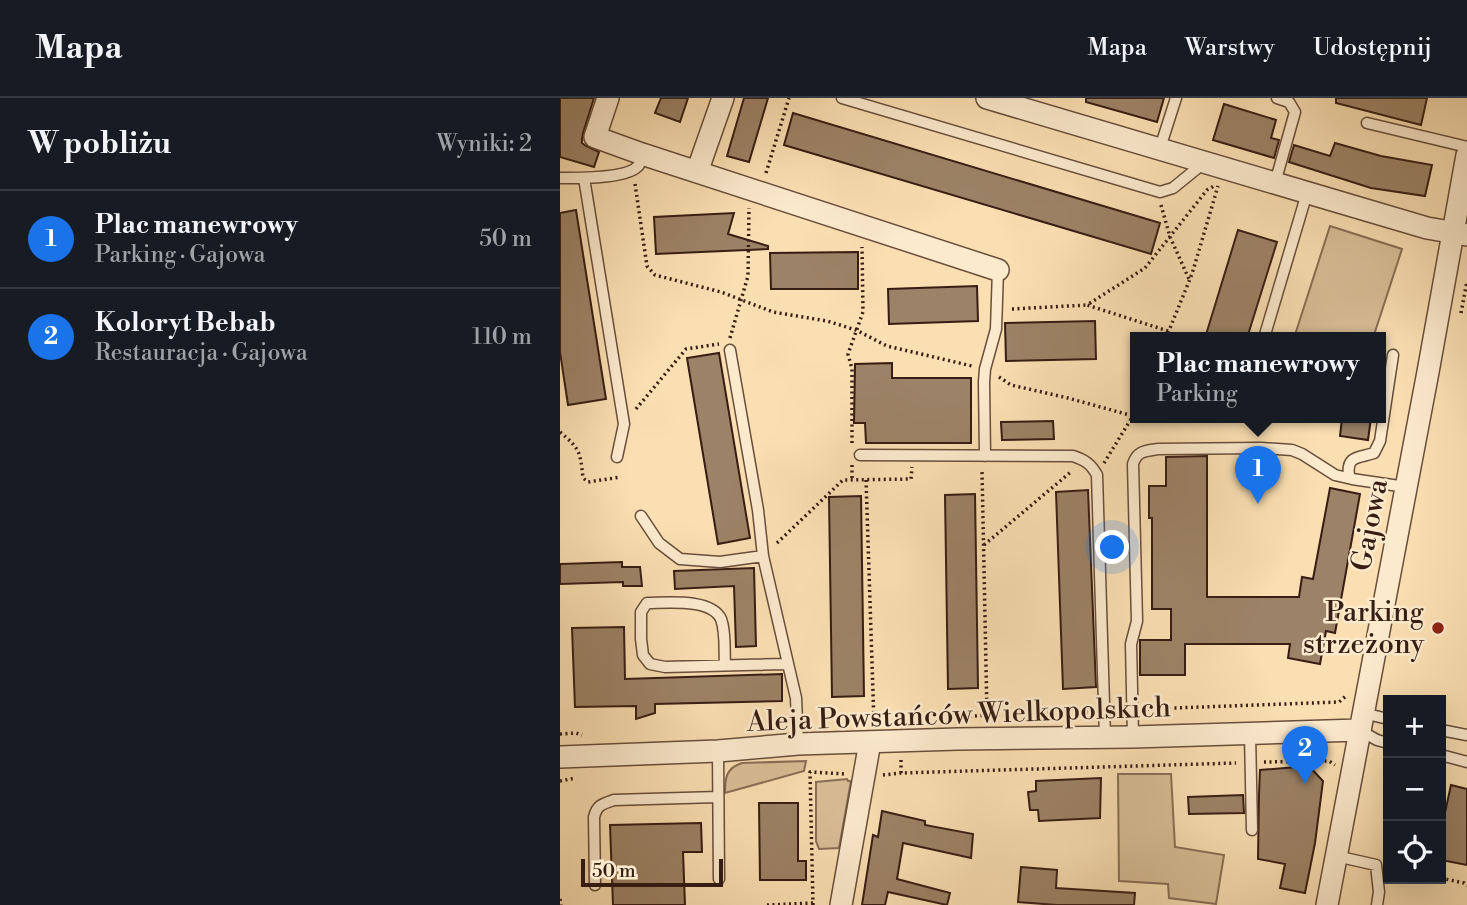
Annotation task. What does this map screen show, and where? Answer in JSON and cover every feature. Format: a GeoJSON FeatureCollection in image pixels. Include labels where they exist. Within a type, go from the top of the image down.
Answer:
{"type":"FeatureCollection","features":[{"type":"Feature","properties":{"kind":"street"},"geometry":{"type":"LineString","coordinates":[[608,98],[595,137],[697,172],[755,200],[998,270]]}},
{"type":"Feature","properties":{"kind":"street"},"geometry":{"type":"LineString","coordinates":[[697,172],[723,98]]}},
{"type":"Feature","properties":{"kind":"street"},"geometry":{"type":"LineString","coordinates":[[987,98],[1427,228],[1460,234]]}},
{"type":"Feature","properties":{"kind":"street","name":"Gajowa"},"geometry":{"type":"LineString","coordinates":[[1327,905],[1406,487],[1460,234],[1467,155]]}},
{"type":"Feature","properties":{"kind":"street","name":"Aleja Powstańców Wielkopolskich"},"geometry":{"type":"LineString","coordinates":[[560,757],[718,751],[798,744],[872,733],[1133,737],[1250,734],[1361,721]]}},
{"type":"Feature","properties":{"kind":"street"},"geometry":{"type":"LineString","coordinates":[[841,905],[872,733]]}},
{"type":"Feature","properties":{"kind":"lane"},"geometry":{"type":"LineString","coordinates":[[842,98],[1160,192],[1173,188],[1205,162]]}},
{"type":"Feature","properties":{"kind":"lane"},"geometry":{"type":"LineString","coordinates":[[1160,148],[1176,98]]}},
{"type":"Feature","properties":{"kind":"lane"},"geometry":{"type":"LineString","coordinates":[[1275,183],[1295,112],[1289,102],[1277,98]]}},
{"type":"Feature","properties":{"kind":"lane"},"geometry":{"type":"LineString","coordinates":[[1367,123],[1467,148]]}},
{"type":"Feature","properties":{"kind":"lane"},"geometry":{"type":"LineString","coordinates":[[560,178],[628,173],[638,166],[642,154]]}},
{"type":"Feature","properties":{"kind":"lane"},"geometry":{"type":"LineString","coordinates":[[584,178],[624,425],[617,457]]}},
{"type":"Feature","properties":{"kind":"lane"},"geometry":{"type":"LineString","coordinates":[[1266,332],[1307,193]]}},
{"type":"Feature","properties":{"kind":"lane"},"geometry":{"type":"LineString","coordinates":[[985,456],[985,369],[996,329],[998,270]]}},
{"type":"Feature","properties":{"kind":"lane"},"geometry":{"type":"LineString","coordinates":[[730,350],[758,510],[763,556],[796,698],[798,744]]}},
{"type":"Feature","properties":{"kind":"lane"},"geometry":{"type":"LineString","coordinates":[[1386,401],[1393,355]]}},
{"type":"Feature","properties":{"kind":"lane"},"geometry":{"type":"LineString","coordinates":[[1352,479],[1348,468],[1351,460],[1374,453],[1380,441],[1383,423]]}},
{"type":"Feature","properties":{"kind":"lane"},"geometry":{"type":"LineString","coordinates":[[1133,737],[1131,644],[1137,621],[1135,456],[1142,451],[1158,449],[1292,450],[1335,475],[1406,487]]}},
{"type":"Feature","properties":{"kind":"lane"},"geometry":{"type":"LineString","coordinates":[[860,456],[1073,456],[1092,465],[1097,475],[1105,737]]}},
{"type":"Feature","properties":{"kind":"lane"},"geometry":{"type":"LineString","coordinates":[[641,516],[659,543],[680,559],[720,562],[763,556]]}},
{"type":"Feature","properties":{"kind":"lane"},"geometry":{"type":"LineString","coordinates":[[725,664],[722,621],[716,611],[705,605],[647,603],[641,612],[643,655],[650,664],[665,667],[786,664]]}},
{"type":"Feature","properties":{"kind":"lane"},"geometry":{"type":"LineString","coordinates":[[1361,721],[1383,719]]}},
{"type":"Feature","properties":{"kind":"lane"},"geometry":{"type":"LineString","coordinates":[[1361,721],[1377,740],[1383,742]]}},
{"type":"Feature","properties":{"kind":"lane"},"geometry":{"type":"LineString","coordinates":[[1446,731],[1467,734]]}},
{"type":"Feature","properties":{"kind":"lane"},"geometry":{"type":"LineString","coordinates":[[1250,734],[1252,830]]}},
{"type":"Feature","properties":{"kind":"lane"},"geometry":{"type":"LineString","coordinates":[[718,751],[719,879]]}},
{"type":"Feature","properties":{"kind":"lane"},"geometry":{"type":"LineString","coordinates":[[1446,756],[1467,762]]}},
{"type":"Feature","properties":{"kind":"lane"},"geometry":{"type":"LineString","coordinates":[[595,885],[594,817],[596,809],[603,803],[614,800],[718,797]]}},
{"type":"Feature","properties":{"kind":"lane"},"geometry":{"type":"LineString","coordinates":[[1336,856],[1376,865],[1379,892],[1377,905]]}},
{"type":"Feature","properties":{"kind":"path"},"geometry":{"type":"LineString","coordinates":[[624,425],[686,349],[728,343],[748,276],[755,200],[789,98]]}},
{"type":"Feature","properties":{"kind":"path"},"geometry":{"type":"LineString","coordinates":[[628,173],[634,175],[647,266],[655,275],[721,292],[773,312],[827,321],[856,330],[887,346],[985,369],[1011,385],[1130,415]]}},
{"type":"Feature","properties":{"kind":"path"},"geometry":{"type":"LineString","coordinates":[[997,309],[1087,305],[1168,331],[1189,280],[1219,184],[1207,190],[1145,268],[1087,305]]}},
{"type":"Feature","properties":{"kind":"path"},"geometry":{"type":"LineString","coordinates":[[1160,192],[1170,237],[1189,280]]}},
{"type":"Feature","properties":{"kind":"path"},"geometry":{"type":"LineString","coordinates":[[852,480],[852,369],[848,354],[863,312],[862,243]]}},
{"type":"Feature","properties":{"kind":"path"},"geometry":{"type":"LineString","coordinates":[[1097,475],[1130,421]]}},
{"type":"Feature","properties":{"kind":"path"},"geometry":{"type":"LineString","coordinates":[[560,432],[577,446],[583,478],[588,482],[621,477]]}},
{"type":"Feature","properties":{"kind":"path"},"geometry":{"type":"LineString","coordinates":[[763,556],[843,480],[911,479],[913,456]]}},
{"type":"Feature","properties":{"kind":"path"},"geometry":{"type":"LineString","coordinates":[[984,545],[1073,471],[1061,470]]}},
{"type":"Feature","properties":{"kind":"path"},"geometry":{"type":"LineString","coordinates":[[987,715],[982,471],[994,471]]}},
{"type":"Feature","properties":{"kind":"path"},"geometry":{"type":"LineString","coordinates":[[866,480],[872,733]]}},
{"type":"Feature","properties":{"kind":"path"},"geometry":{"type":"LineString","coordinates":[[1132,710],[1339,702],[1347,694]]}},
{"type":"Feature","properties":{"kind":"path"},"geometry":{"type":"LineString","coordinates":[[962,717],[1105,711]]}},
{"type":"Feature","properties":{"kind":"path"},"geometry":{"type":"LineString","coordinates":[[901,759],[901,773]]}},
{"type":"Feature","properties":{"kind":"path"},"geometry":{"type":"LineString","coordinates":[[876,776],[901,773],[1329,761],[1342,770]]}},
{"type":"Feature","properties":{"kind":"path"},"geometry":{"type":"LineString","coordinates":[[767,905],[813,904],[810,772],[852,775]]}},
{"type":"Feature","properties":{"kind":"path"},"geometry":{"type":"LineString","coordinates":[[1446,879],[1467,886]]}},
{"type":"Feature","properties":{"kind":"path"},"geometry":{"type":"LineString","coordinates":[[560,899],[561,905]]}},
{"type":"Feature","properties":{"kind":"shaded area"},"geometry":{"type":"Polygon","coordinates":[[[1330,226],[1402,249],[1375,332],[1296,332],[1330,226]]]}},
{"type":"Feature","properties":{"kind":"shaded area"},"geometry":{"type":"Polygon","coordinates":[[[806,761],[804,771],[725,793],[728,774],[742,763],[806,761]]]}},
{"type":"Feature","properties":{"kind":"shaded area"},"geometry":{"type":"Polygon","coordinates":[[[1118,774],[1171,774],[1175,847],[1224,855],[1216,904],[1169,898],[1168,884],[1119,881],[1118,774]]]}},
{"type":"Feature","properties":{"kind":"shaded area"},"geometry":{"type":"Polygon","coordinates":[[[847,779],[851,781],[839,848],[819,849],[816,841],[816,782],[847,779]]]}},
{"type":"Feature","properties":{"kind":"building"},"geometry":{"type":"Polygon","coordinates":[[[560,98],[594,98],[582,143],[599,152],[594,167],[560,157],[560,98]]]}},
{"type":"Feature","properties":{"kind":"building"},"geometry":{"type":"Polygon","coordinates":[[[661,98],[688,98],[680,122],[655,113],[661,98]]]}},
{"type":"Feature","properties":{"kind":"building"},"geometry":{"type":"Polygon","coordinates":[[[744,98],[768,98],[749,162],[727,156],[744,98]]]}},
{"type":"Feature","properties":{"kind":"building"},"geometry":{"type":"Polygon","coordinates":[[[1086,98],[1164,98],[1157,122],[1086,102],[1086,98]]]}},
{"type":"Feature","properties":{"kind":"building"},"geometry":{"type":"Polygon","coordinates":[[[1336,98],[1427,98],[1421,125],[1336,103],[1336,98]]]}},
{"type":"Feature","properties":{"kind":"building"},"geometry":{"type":"Polygon","coordinates":[[[1224,104],[1276,120],[1271,138],[1279,140],[1274,158],[1213,140],[1224,104]]]}},
{"type":"Feature","properties":{"kind":"building"},"geometry":{"type":"Polygon","coordinates":[[[793,113],[1160,223],[1151,254],[784,145],[793,113]]]}},
{"type":"Feature","properties":{"kind":"building"},"geometry":{"type":"Polygon","coordinates":[[[1335,143],[1381,156],[1432,165],[1425,196],[1371,188],[1289,162],[1294,145],[1330,156],[1335,143]]]}},
{"type":"Feature","properties":{"kind":"building"},"geometry":{"type":"Polygon","coordinates":[[[576,210],[606,399],[568,405],[560,352],[560,213],[576,210]]]}},
{"type":"Feature","properties":{"kind":"building"},"geometry":{"type":"Polygon","coordinates":[[[734,213],[728,234],[768,246],[768,249],[656,254],[654,217],[734,213]]]}},
{"type":"Feature","properties":{"kind":"building"},"geometry":{"type":"Polygon","coordinates":[[[1238,230],[1277,242],[1249,332],[1207,332],[1238,230]]]}},
{"type":"Feature","properties":{"kind":"building"},"geometry":{"type":"Polygon","coordinates":[[[858,252],[858,289],[771,289],[770,253],[858,252]]]}},
{"type":"Feature","properties":{"kind":"building"},"geometry":{"type":"Polygon","coordinates":[[[977,286],[978,321],[889,324],[888,289],[977,286]]]}},
{"type":"Feature","properties":{"kind":"building"},"geometry":{"type":"Polygon","coordinates":[[[1095,321],[1096,359],[1006,361],[1005,323],[1095,321]]]}},
{"type":"Feature","properties":{"kind":"building"},"geometry":{"type":"Polygon","coordinates":[[[719,353],[750,538],[718,544],[687,358],[719,353]]]}},
{"type":"Feature","properties":{"kind":"building"},"geometry":{"type":"Polygon","coordinates":[[[892,363],[892,378],[971,378],[971,443],[866,443],[865,423],[854,423],[855,364],[892,363]]]}},
{"type":"Feature","properties":{"kind":"building"},"geometry":{"type":"Polygon","coordinates":[[[1053,421],[1054,439],[1002,440],[1001,422],[1053,421]]]}},
{"type":"Feature","properties":{"kind":"building"},"geometry":{"type":"Polygon","coordinates":[[[1341,423],[1370,423],[1368,440],[1340,436],[1341,423]]]}},
{"type":"Feature","properties":{"kind":"building"},"geometry":{"type":"Polygon","coordinates":[[[1207,456],[1207,597],[1299,597],[1302,577],[1313,579],[1330,488],[1360,494],[1335,633],[1326,631],[1320,664],[1288,658],[1290,644],[1185,644],[1185,675],[1140,675],[1140,640],[1171,640],[1171,609],[1152,609],[1152,518],[1149,518],[1149,486],[1166,486],[1166,457],[1207,456]]]}},
{"type":"Feature","properties":{"kind":"building"},"geometry":{"type":"Polygon","coordinates":[[[1088,490],[1096,687],[1063,689],[1056,492],[1088,490]]]}},
{"type":"Feature","properties":{"kind":"building"},"geometry":{"type":"Polygon","coordinates":[[[975,494],[978,688],[948,689],[945,495],[975,494]]]}},
{"type":"Feature","properties":{"kind":"building"},"geometry":{"type":"Polygon","coordinates":[[[861,496],[864,696],[832,697],[829,497],[861,496]]]}},
{"type":"Feature","properties":{"kind":"building"},"geometry":{"type":"Polygon","coordinates":[[[622,562],[622,567],[640,567],[642,586],[623,586],[623,582],[560,584],[560,564],[622,562]]]}},
{"type":"Feature","properties":{"kind":"building"},"geometry":{"type":"Polygon","coordinates":[[[754,568],[756,646],[736,647],[734,586],[675,589],[674,571],[754,568]]]}},
{"type":"Feature","properties":{"kind":"building"},"geometry":{"type":"Polygon","coordinates":[[[624,627],[625,679],[782,674],[782,701],[655,704],[655,713],[636,719],[636,706],[575,707],[572,628],[624,627]]]}},
{"type":"Feature","properties":{"kind":"building"},"geometry":{"type":"Polygon","coordinates":[[[1309,766],[1323,781],[1305,893],[1280,888],[1285,864],[1258,859],[1259,795],[1260,770],[1309,766]]]}},
{"type":"Feature","properties":{"kind":"building"},"geometry":{"type":"Polygon","coordinates":[[[1101,778],[1100,818],[1039,821],[1038,810],[1030,810],[1028,792],[1036,791],[1036,781],[1101,778]]]}},
{"type":"Feature","properties":{"kind":"building"},"geometry":{"type":"Polygon","coordinates":[[[1451,785],[1467,789],[1467,865],[1446,861],[1446,808],[1451,785]]]}},
{"type":"Feature","properties":{"kind":"building"},"geometry":{"type":"Polygon","coordinates":[[[1243,795],[1244,813],[1189,814],[1188,797],[1243,795]]]}},
{"type":"Feature","properties":{"kind":"building"},"geometry":{"type":"Polygon","coordinates":[[[759,803],[798,803],[798,861],[806,861],[806,880],[760,880],[759,803]]]}},
{"type":"Feature","properties":{"kind":"building"},"geometry":{"type":"Polygon","coordinates":[[[882,811],[925,821],[925,825],[973,834],[971,858],[903,843],[897,879],[950,893],[947,905],[888,892],[885,905],[862,905],[873,835],[878,837],[882,811]]]}},
{"type":"Feature","properties":{"kind":"building"},"geometry":{"type":"Polygon","coordinates":[[[701,823],[702,852],[683,852],[685,905],[613,905],[610,825],[701,823]]]}},
{"type":"Feature","properties":{"kind":"building"},"geometry":{"type":"Polygon","coordinates":[[[1021,867],[1057,870],[1056,888],[1135,893],[1134,905],[1018,902],[1021,867]]]}},
{"type":"Feature","properties":{"kind":"place","name":"Plac manewrowy"},"geometry":{"type":"Point","coordinates":[1258,504]}},
{"type":"Feature","properties":{"kind":"place","name":"Parking strzeżony"},"geometry":{"type":"Point","coordinates":[1438,628]}},
{"type":"Feature","properties":{"kind":"place","name":"Koloryt Bebab"},"geometry":{"type":"Point","coordinates":[1305,784]}}]}
